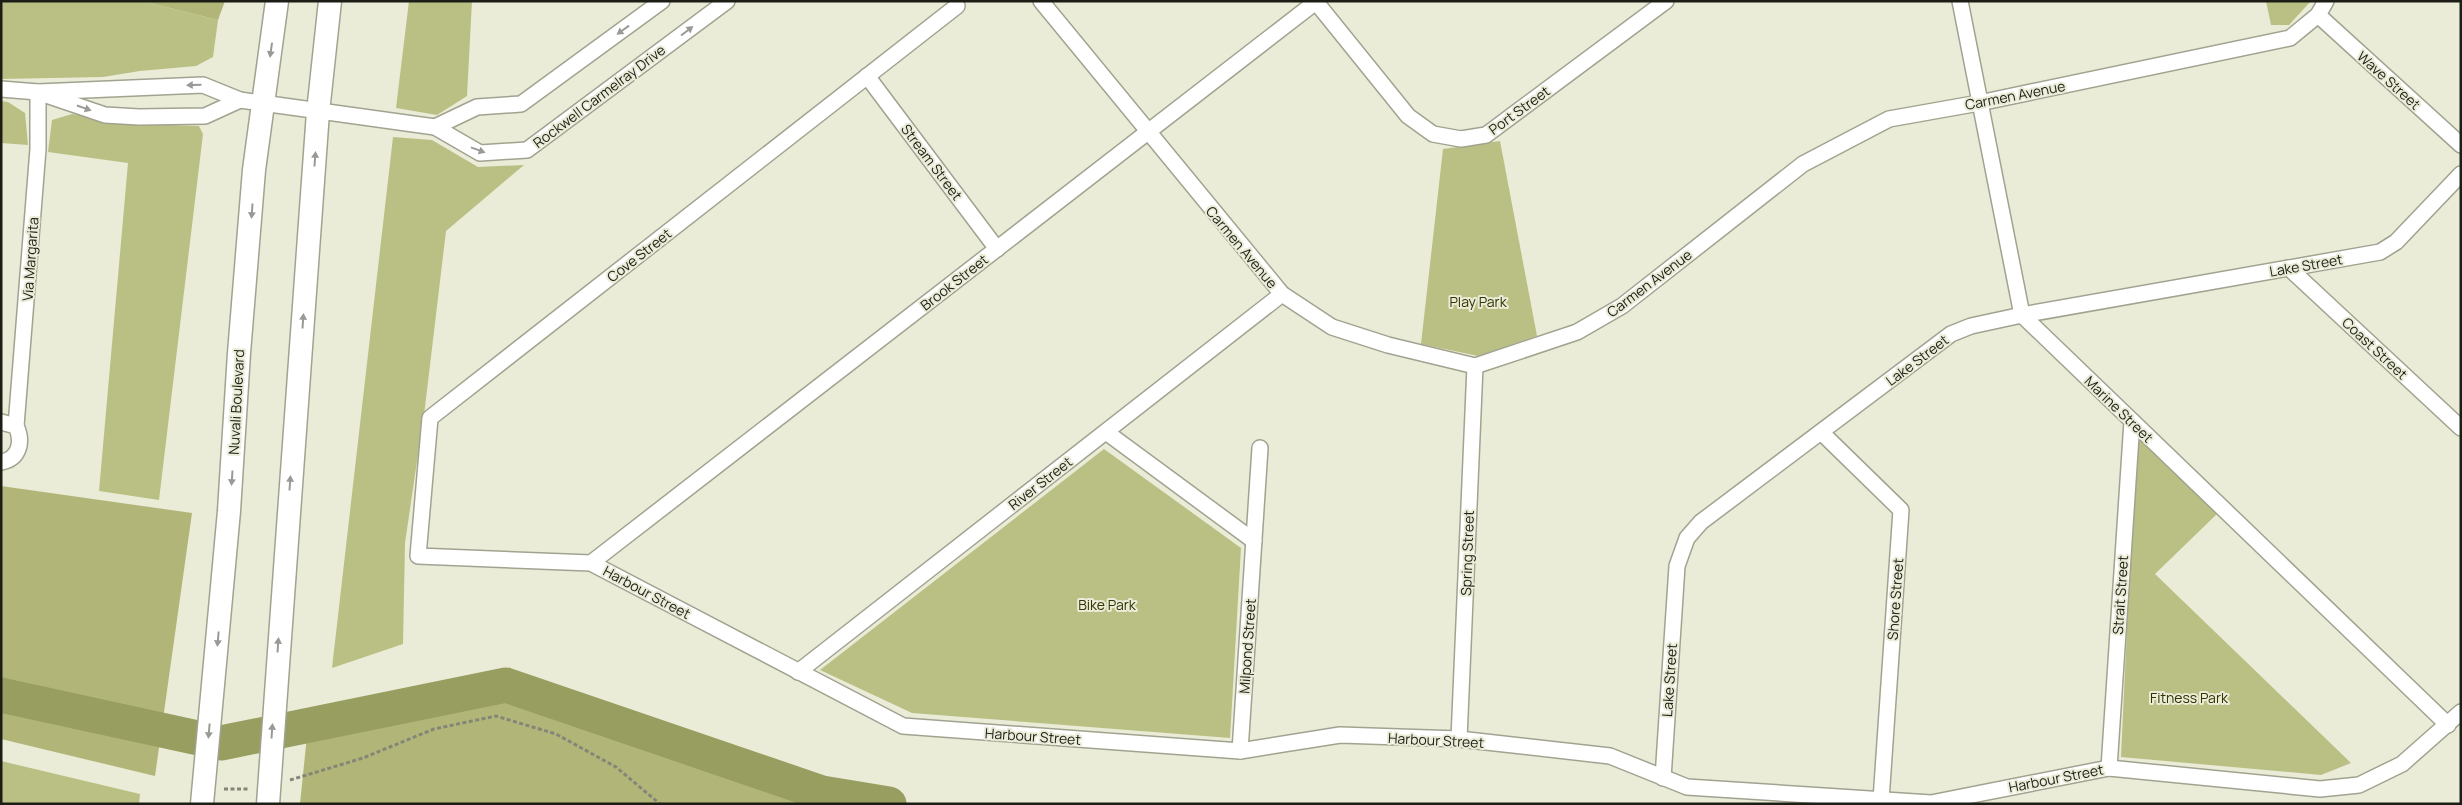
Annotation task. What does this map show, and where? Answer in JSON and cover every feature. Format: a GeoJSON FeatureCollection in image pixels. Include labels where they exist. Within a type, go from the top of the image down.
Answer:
{"type":"FeatureCollection","features":[{"type":"Feature","properties":{"kind":"street","name":"Nuvali Boulevard"},"geometry":{"type":"LineString","coordinates":[[203,787],[229,511],[239,353],[254,170],[277,1]]}},
{"type":"Feature","properties":{"kind":"street"},"geometry":{"type":"LineString","coordinates":[[269,787],[318,112],[330,1]]}},
{"type":"Feature","properties":{"kind":"street"},"geometry":{"type":"LineString","coordinates":[[435,127],[477,107],[521,104],[662,1]]}},
{"type":"Feature","properties":{"kind":"street","name":"Rockwell Carmelray Drive"},"geometry":{"type":"LineString","coordinates":[[240,100],[435,127],[480,153],[527,150],[727,1]]}},
{"type":"Feature","properties":{"kind":"street","name":"Carmen Avenue"},"geometry":{"type":"LineString","coordinates":[[1041,1],[1282,294],[1332,327],[1388,345],[1475,366],[1577,332],[1622,306],[1802,164],[1889,118],[1979,103],[2290,38],[2322,8]]}},
{"type":"Feature","properties":{"kind":"street","name":"Port Street"},"geometry":{"type":"LineString","coordinates":[[1316,2],[1408,116],[1433,134],[1461,139],[1486,136],[1666,1]]}},
{"type":"Feature","properties":{"kind":"street"},"geometry":{"type":"LineString","coordinates":[[1960,1],[2022,315]]}},
{"type":"Feature","properties":{"kind":"street","name":"Brook Street"},"geometry":{"type":"LineString","coordinates":[[591,563],[1316,2]]}},
{"type":"Feature","properties":{"kind":"street","name":"Cove Street"},"geometry":{"type":"LineString","coordinates":[[418,556],[430,418],[957,6]]}},
{"type":"Feature","properties":{"kind":"street","name":"Wave Street"},"geometry":{"type":"LineString","coordinates":[[2322,8],[2461,145]]}},
{"type":"Feature","properties":{"kind":"street","name":"Stream Street"},"geometry":{"type":"LineString","coordinates":[[867,76],[997,248]]}},
{"type":"Feature","properties":{"kind":"street"},"geometry":{"type":"LineString","coordinates":[[1,89],[38,92],[203,85],[240,100]]}},
{"type":"Feature","properties":{"kind":"street"},"geometry":{"type":"LineString","coordinates":[[38,92],[105,115],[114,116],[205,116],[240,100]]}},
{"type":"Feature","properties":{"kind":"street","name":"Via Margarita"},"geometry":{"type":"LineString","coordinates":[[1,462],[15,455],[20,446],[20,436],[16,426],[38,149],[38,92]]}},
{"type":"Feature","properties":{"kind":"street","name":"Lake Street"},"geometry":{"type":"LineString","coordinates":[[1663,778],[1677,566],[1687,538],[1701,522],[1951,334],[1972,326],[2022,315],[2380,252],[2396,242],[2461,174]]}},
{"type":"Feature","properties":{"kind":"street","name":"Coast Street"},"geometry":{"type":"LineString","coordinates":[[2288,268],[2461,428]]}},
{"type":"Feature","properties":{"kind":"street","name":"River Street"},"geometry":{"type":"LineString","coordinates":[[798,672],[1282,294]]}},
{"type":"Feature","properties":{"kind":"street","name":"Marine Street"},"geometry":{"type":"LineString","coordinates":[[2022,315],[2448,725]]}},
{"type":"Feature","properties":{"kind":"street","name":"Spring Street"},"geometry":{"type":"LineString","coordinates":[[1459,740],[1475,366]]}},
{"type":"Feature","properties":{"kind":"street","name":"Strait Street"},"geometry":{"type":"LineString","coordinates":[[2109,768],[2132,421]]}},
{"type":"Feature","properties":{"kind":"street"},"geometry":{"type":"LineString","coordinates":[[1,422],[16,426]]}},
{"type":"Feature","properties":{"kind":"street"},"geometry":{"type":"LineString","coordinates":[[1106,432],[1254,541]]}},
{"type":"Feature","properties":{"kind":"street","name":"Shore Street"},"geometry":{"type":"LineString","coordinates":[[1822,432],[1901,510],[1881,800]]}},
{"type":"Feature","properties":{"kind":"street","name":"Milpond Street"},"geometry":{"type":"LineString","coordinates":[[1240,751],[1260,448]]}},
{"type":"Feature","properties":{"kind":"street","name":"Harbour Street"},"geometry":{"type":"LineString","coordinates":[[418,556],[591,563],[903,726],[1240,751],[1340,735],[1459,740],[1610,756],[1686,787],[1931,803],[2109,768],[2320,790],[2359,784],[2402,764],[2461,712]]}},
{"type":"Feature","properties":{"kind":"path"},"geometry":{"type":"LineString","coordinates":[[203,787],[241,790],[269,787],[363,758],[434,728],[496,716],[556,734],[616,767],[660,804]]}},
{"type":"Feature","properties":{"kind":"green space"},"geometry":{"type":"Polygon","coordinates":[[[1,1],[142,1],[218,20],[213,57],[196,66],[140,71],[103,77],[1,79],[1,1]]]}},
{"type":"Feature","properties":{"kind":"green space"},"geometry":{"type":"Polygon","coordinates":[[[142,1],[225,1],[218,20],[142,1]]]}},
{"type":"Feature","properties":{"kind":"green space"},"geometry":{"type":"Polygon","coordinates":[[[409,1],[472,1],[467,96],[437,115],[396,108],[409,1]]]}},
{"type":"Feature","properties":{"kind":"green space"},"geometry":{"type":"Polygon","coordinates":[[[2266,1],[2311,1],[2289,25],[2271,25],[2266,1]]]}},
{"type":"Feature","properties":{"kind":"green space"},"geometry":{"type":"Polygon","coordinates":[[[1,101],[8,102],[25,113],[28,145],[1,143],[1,101]]]}},
{"type":"Feature","properties":{"kind":"green space"},"geometry":{"type":"Polygon","coordinates":[[[72,114],[140,124],[199,126],[203,134],[159,500],[99,491],[128,163],[48,152],[52,120],[72,114]]]}},
{"type":"Feature","properties":{"kind":"green space"},"geometry":{"type":"Polygon","coordinates":[[[393,137],[432,140],[478,167],[524,165],[446,231],[425,407],[405,543],[403,644],[332,668],[393,137]]]}},
{"type":"Feature","properties":{"kind":"green space","name":"Play Park"},"geometry":{"type":"Polygon","coordinates":[[[1500,141],[1537,336],[1478,356],[1421,344],[1443,149],[1500,141]]]}},
{"type":"Feature","properties":{"kind":"green space","name":"Fitness Park"},"geometry":{"type":"Polygon","coordinates":[[[2136,434],[2218,513],[2155,574],[2351,763],[2321,775],[2121,757],[2136,434]]]}},
{"type":"Feature","properties":{"kind":"green space","name":"Bike Park"},"geometry":{"type":"Polygon","coordinates":[[[1104,449],[1241,548],[1230,738],[912,713],[820,670],[1104,449]]]}},
{"type":"Feature","properties":{"kind":"green space"},"geometry":{"type":"Polygon","coordinates":[[[1,486],[192,513],[155,776],[1,739],[1,486]]]}},
{"type":"Feature","properties":{"kind":"green space"},"geometry":{"type":"Polygon","coordinates":[[[506,685],[822,793],[889,804],[300,804],[308,726],[506,685]]]}},
{"type":"Feature","properties":{"kind":"green space"},"geometry":{"type":"Polygon","coordinates":[[[1,761],[140,794],[139,804],[1,804],[1,761]]]}},
{"type":"Feature","properties":{"kind":"waterway"},"geometry":{"type":"LineString","coordinates":[[1,695],[221,743],[506,685],[822,793],[889,804]]}}]}
